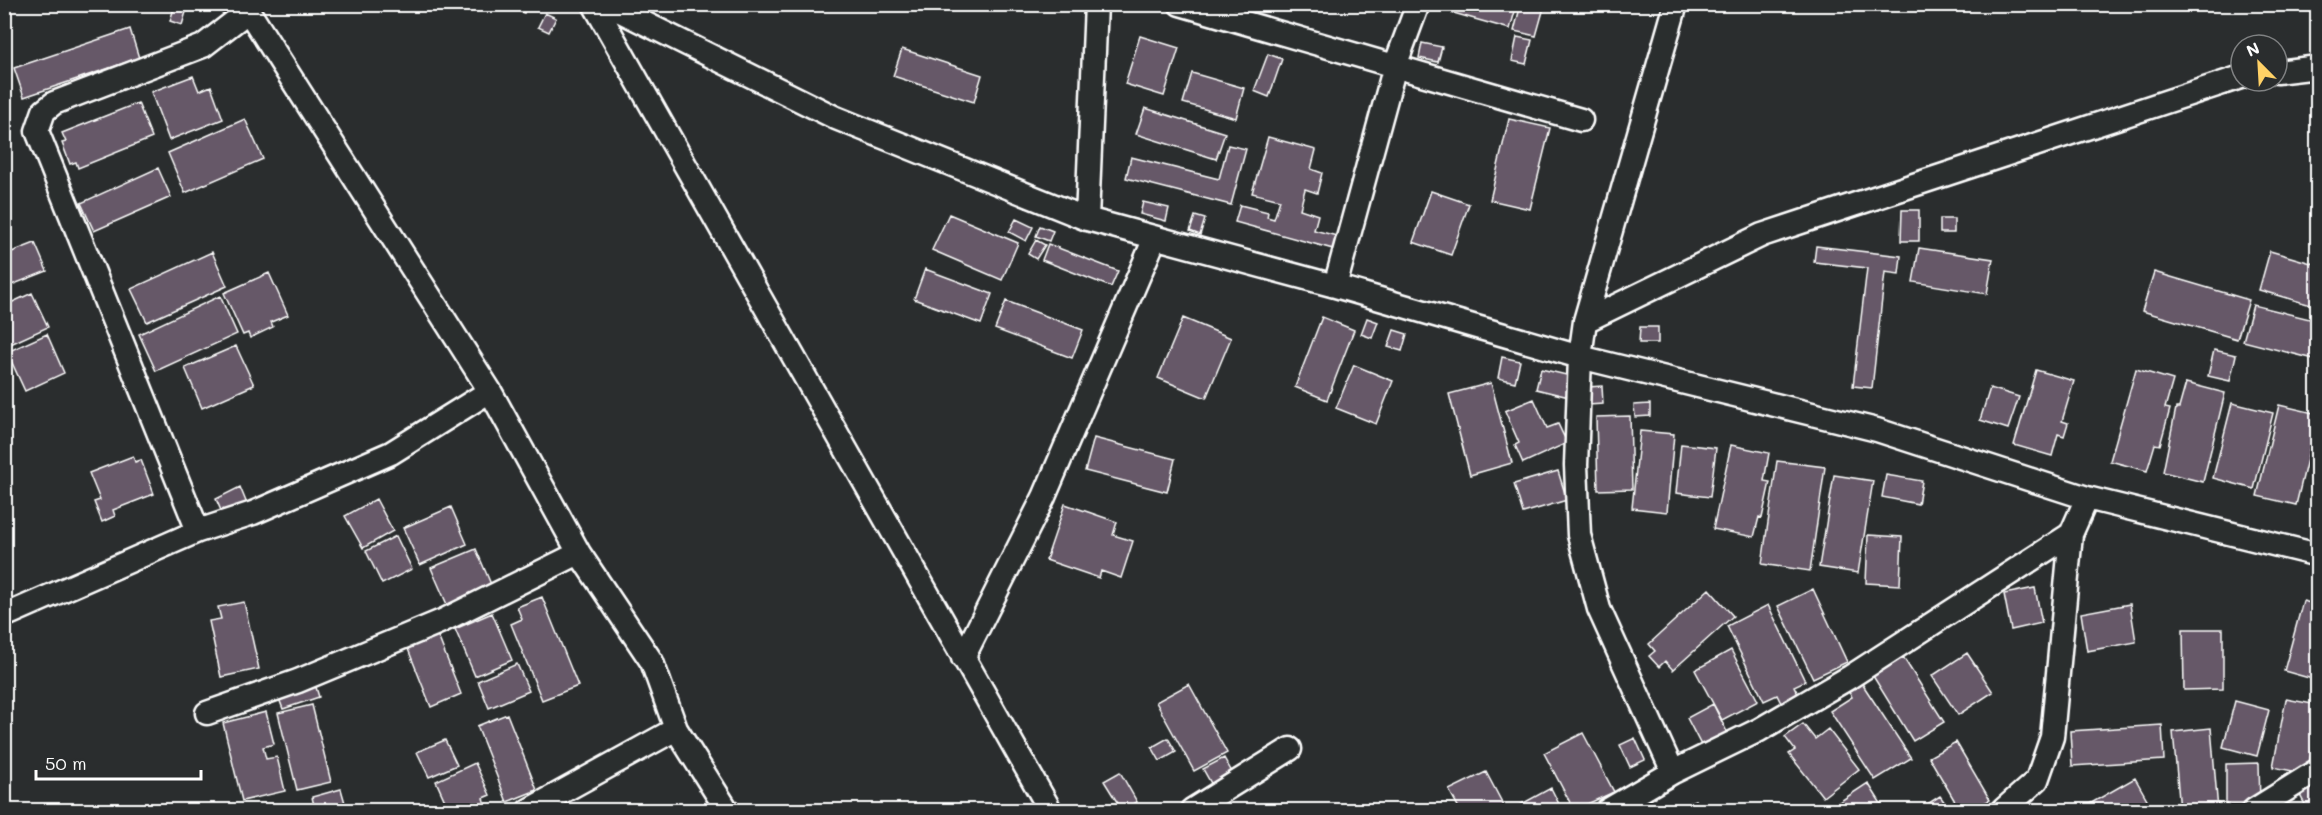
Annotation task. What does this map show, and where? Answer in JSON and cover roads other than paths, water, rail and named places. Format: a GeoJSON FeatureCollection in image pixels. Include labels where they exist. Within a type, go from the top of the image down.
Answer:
{"type":"FeatureCollection","features":[{"type":"Feature","properties":{"kind":"street"},"geometry":{"type":"LineString","coordinates":[[594,4],[1050,810]]}},
{"type":"Feature","properties":{"kind":"street"},"geometry":{"type":"LineString","coordinates":[[606,4],[836,118],[1086,219],[1335,286],[1580,357],[1877,430],[2087,498],[2318,555]]}},
{"type":"Feature","properties":{"kind":"street"},"geometry":{"type":"LineString","coordinates":[[1086,219],[1096,4]]}},
{"type":"Feature","properties":{"kind":"street"},"geometry":{"type":"LineString","coordinates":[[1180,4],[1581,120]]}},
{"type":"Feature","properties":{"kind":"street"},"geometry":{"type":"LineString","coordinates":[[1335,286],[1395,66],[1418,4]]}},
{"type":"Feature","properties":{"kind":"street"},"geometry":{"type":"LineString","coordinates":[[1673,772],[1599,609],[1579,535],[1576,465],[1580,357],[1585,321],[1676,4]]}},
{"type":"Feature","properties":{"kind":"street"},"geometry":{"type":"LineString","coordinates":[[198,531],[37,131],[44,111],[54,103],[203,46],[245,8],[490,391],[579,553],[652,662],[676,729],[727,810]]}},
{"type":"Feature","properties":{"kind":"street"},"geometry":{"type":"LineString","coordinates":[[2289,71],[2318,67]]}},
{"type":"Feature","properties":{"kind":"street"},"geometry":{"type":"LineString","coordinates":[[1585,321],[1762,236],[2229,81]]}},
{"type":"Feature","properties":{"kind":"street"},"geometry":{"type":"LineString","coordinates":[[963,658],[1044,497],[1155,238]]}},
{"type":"Feature","properties":{"kind":"street"},"geometry":{"type":"LineString","coordinates":[[4,616],[198,531],[253,513],[391,453],[490,391]]}},
{"type":"Feature","properties":{"kind":"street"},"geometry":{"type":"LineString","coordinates":[[2003,810],[2037,780],[2052,737],[2072,534],[2087,498]]}},
{"type":"Feature","properties":{"kind":"street"},"geometry":{"type":"LineString","coordinates":[[1608,810],[1673,772],[1759,730],[1840,683],[2072,534]]}},
{"type":"Feature","properties":{"kind":"street"},"geometry":{"type":"LineString","coordinates":[[207,713],[298,681],[442,621],[579,553]]}},
{"type":"Feature","properties":{"kind":"street"},"geometry":{"type":"LineString","coordinates":[[529,810],[676,729]]}},
{"type":"Feature","properties":{"kind":"street"},"geometry":{"type":"LineString","coordinates":[[1192,810],[1290,749]]}},
{"type":"Feature","properties":{"kind":"street"},"geometry":{"type":"LineString","coordinates":[[2254,810],[2318,770]]}}]}
